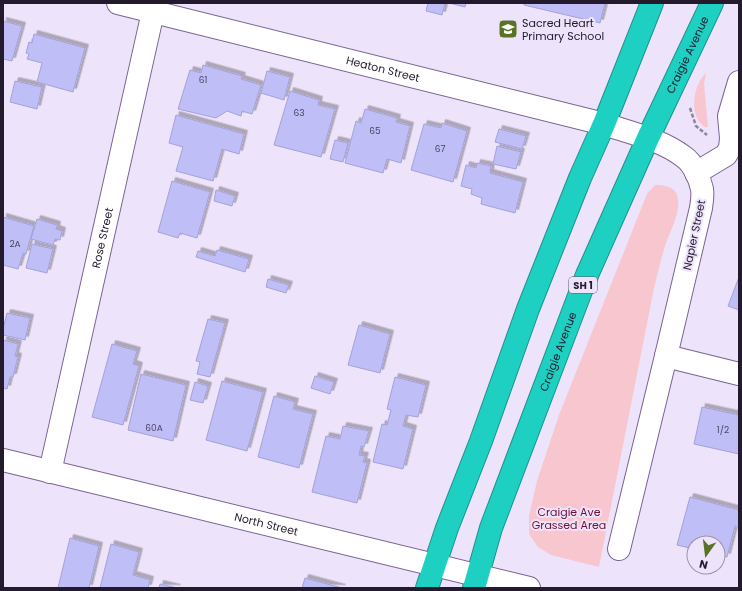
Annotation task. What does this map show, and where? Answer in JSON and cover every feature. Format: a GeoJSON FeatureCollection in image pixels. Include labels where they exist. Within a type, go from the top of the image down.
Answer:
{"type":"FeatureCollection","features":[{"type":"Feature","properties":{"kind":"highway"},"geometry":{"type":"LineString","coordinates":[[427,588],[436,565],[447,528],[481,441],[528,309],[652,3]]}},
{"type":"Feature","properties":{"kind":"highway","name":"Craigie Avenue"},"geometry":{"type":"LineString","coordinates":[[476,582],[491,528],[587,275],[648,138],[712,3]]}},
{"type":"Feature","properties":{"kind":"street","name":"Heaton Street"},"geometry":{"type":"LineString","coordinates":[[118,3],[154,7],[604,124],[648,138]]}},
{"type":"Feature","properties":{"kind":"street","name":"Rose Street"},"geometry":{"type":"LineString","coordinates":[[50,472],[154,7]]}},
{"type":"Feature","properties":{"kind":"street"},"geometry":{"type":"LineString","coordinates":[[696,172],[726,155],[730,148],[731,138],[729,116],[739,82]]}},
{"type":"Feature","properties":{"kind":"street","name":"Napier Street"},"geometry":{"type":"LineString","coordinates":[[619,549],[701,208],[702,190],[696,172],[686,158],[648,138]]}},
{"type":"Feature","properties":{"kind":"street"},"geometry":{"type":"LineString","coordinates":[[666,356],[739,374]]}},
{"type":"Feature","properties":{"kind":"street","name":"North Street"},"geometry":{"type":"LineString","coordinates":[[3,460],[436,565],[476,582],[529,588]]}},
{"type":"Feature","properties":{"kind":"green space"},"geometry":{"type":"Polygon","coordinates":[[[706,73],[704,84],[708,127],[705,127],[700,122],[696,116],[694,108],[695,92],[706,73]]]}},
{"type":"Feature","properties":{"kind":"green space","name":"Craigie Ave Grassed Area"},"geometry":{"type":"Polygon","coordinates":[[[655,185],[671,188],[676,192],[678,207],[664,249],[654,288],[599,567],[551,555],[538,547],[529,534],[529,516],[537,481],[559,415],[647,194],[655,185]]]}},
{"type":"Feature","properties":{"kind":"building"},"geometry":{"type":"Polygon","coordinates":[[[428,3],[445,3],[442,15],[426,11],[428,3]]]}},
{"type":"Feature","properties":{"kind":"building"},"geometry":{"type":"Polygon","coordinates":[[[449,3],[466,3],[465,7],[449,3]]]}},
{"type":"Feature","properties":{"kind":"building"},"geometry":{"type":"Polygon","coordinates":[[[524,3],[605,3],[600,23],[524,5],[524,3]]]}},
{"type":"Feature","properties":{"kind":"building"},"geometry":{"type":"Polygon","coordinates":[[[3,21],[22,26],[12,61],[3,59],[3,21]]]}},
{"type":"Feature","properties":{"kind":"building"},"geometry":{"type":"Polygon","coordinates":[[[34,34],[85,48],[73,92],[37,82],[42,63],[27,59],[29,54],[26,53],[29,42],[32,43],[34,34]]]}},
{"type":"Feature","properties":{"kind":"building"},"geometry":{"type":"Polygon","coordinates":[[[203,65],[242,76],[241,79],[261,85],[252,114],[242,111],[241,116],[227,111],[216,118],[178,109],[190,70],[201,73],[203,65]]]}},
{"type":"Feature","properties":{"kind":"building"},"geometry":{"type":"Polygon","coordinates":[[[267,71],[290,77],[284,100],[261,93],[267,71]]]}},
{"type":"Feature","properties":{"kind":"building"},"geometry":{"type":"Polygon","coordinates":[[[15,81],[42,87],[37,109],[10,102],[15,81]]]}},
{"type":"Feature","properties":{"kind":"building"},"geometry":{"type":"Polygon","coordinates":[[[290,91],[319,100],[318,105],[335,109],[321,157],[274,145],[290,91]]]}},
{"type":"Feature","properties":{"kind":"building"},"geometry":{"type":"Polygon","coordinates":[[[365,109],[397,118],[396,122],[410,126],[401,163],[387,159],[383,173],[345,163],[356,121],[361,123],[365,109]]]}},
{"type":"Feature","properties":{"kind":"building"},"geometry":{"type":"Polygon","coordinates":[[[176,115],[244,134],[239,154],[222,149],[213,181],[176,171],[183,147],[169,143],[176,115]]]}},
{"type":"Feature","properties":{"kind":"building"},"geometry":{"type":"Polygon","coordinates":[[[442,123],[467,131],[453,182],[411,170],[424,124],[441,128],[442,123]]]}},
{"type":"Feature","properties":{"kind":"building"},"geometry":{"type":"Polygon","coordinates":[[[499,129],[526,136],[522,149],[495,142],[499,129]]]}},
{"type":"Feature","properties":{"kind":"building"},"geometry":{"type":"Polygon","coordinates":[[[335,140],[348,143],[343,162],[330,159],[335,140]]]}},
{"type":"Feature","properties":{"kind":"building"},"geometry":{"type":"Polygon","coordinates":[[[497,146],[521,152],[516,169],[493,164],[497,146]]]}},
{"type":"Feature","properties":{"kind":"building"},"geometry":{"type":"Polygon","coordinates":[[[477,163],[491,166],[490,173],[523,182],[515,213],[481,204],[482,198],[471,194],[472,189],[461,186],[466,165],[476,168],[477,163]]]}},
{"type":"Feature","properties":{"kind":"building"},"geometry":{"type":"Polygon","coordinates":[[[172,181],[210,192],[197,238],[180,233],[178,238],[158,232],[172,181]]]}},
{"type":"Feature","properties":{"kind":"building"},"geometry":{"type":"Polygon","coordinates":[[[216,190],[235,196],[232,206],[214,201],[216,190]]]}},
{"type":"Feature","properties":{"kind":"building"},"geometry":{"type":"Polygon","coordinates":[[[3,217],[34,226],[26,254],[23,253],[18,269],[3,265],[3,217]]]}},
{"type":"Feature","properties":{"kind":"building"},"geometry":{"type":"Polygon","coordinates":[[[37,219],[57,225],[56,229],[62,231],[60,240],[55,239],[53,245],[31,239],[37,219]]]}},
{"type":"Feature","properties":{"kind":"building"},"geometry":{"type":"Polygon","coordinates":[[[32,244],[53,249],[47,273],[26,268],[32,244]]]}},
{"type":"Feature","properties":{"kind":"building"},"geometry":{"type":"Polygon","coordinates":[[[217,250],[249,259],[245,272],[196,257],[198,251],[215,256],[217,250]]]}},
{"type":"Feature","properties":{"kind":"building"},"geometry":{"type":"Polygon","coordinates":[[[739,277],[739,310],[728,306],[739,277]]]}},
{"type":"Feature","properties":{"kind":"building"},"geometry":{"type":"Polygon","coordinates":[[[268,279],[289,285],[286,293],[266,287],[268,279]]]}},
{"type":"Feature","properties":{"kind":"building"},"geometry":{"type":"Polygon","coordinates":[[[7,313],[30,318],[25,340],[3,335],[7,313]]]}},
{"type":"Feature","properties":{"kind":"building"},"geometry":{"type":"Polygon","coordinates":[[[208,319],[225,323],[210,377],[197,374],[200,362],[196,361],[208,319]]]}},
{"type":"Feature","properties":{"kind":"building"},"geometry":{"type":"Polygon","coordinates":[[[359,325],[390,334],[380,373],[348,365],[359,325]]]}},
{"type":"Feature","properties":{"kind":"building"},"geometry":{"type":"Polygon","coordinates":[[[3,340],[18,344],[15,356],[18,357],[13,377],[10,377],[7,389],[3,388],[3,340]]]}},
{"type":"Feature","properties":{"kind":"building"},"geometry":{"type":"Polygon","coordinates":[[[112,344],[137,351],[133,364],[139,366],[123,425],[92,417],[112,344]]]}},
{"type":"Feature","properties":{"kind":"building"},"geometry":{"type":"Polygon","coordinates":[[[141,374],[186,385],[173,441],[128,430],[141,374]]]}},
{"type":"Feature","properties":{"kind":"building"},"geometry":{"type":"Polygon","coordinates":[[[315,376],[334,382],[330,394],[311,388],[315,376]]]}},
{"type":"Feature","properties":{"kind":"building"},"geometry":{"type":"Polygon","coordinates":[[[395,377],[426,385],[418,417],[406,415],[403,426],[413,429],[403,469],[373,462],[382,424],[387,425],[391,410],[387,409],[395,377]]]}},
{"type":"Feature","properties":{"kind":"building"},"geometry":{"type":"Polygon","coordinates":[[[222,381],[263,392],[247,451],[206,440],[222,381]]]}},
{"type":"Feature","properties":{"kind":"building"},"geometry":{"type":"Polygon","coordinates":[[[195,382],[208,386],[203,403],[190,400],[195,382]]]}},
{"type":"Feature","properties":{"kind":"building"},"geometry":{"type":"Polygon","coordinates":[[[274,396],[295,402],[293,409],[313,414],[299,468],[258,457],[274,396]]]}},
{"type":"Feature","properties":{"kind":"building"},"geometry":{"type":"Polygon","coordinates":[[[702,407],[739,415],[739,454],[694,444],[702,407]]]}},
{"type":"Feature","properties":{"kind":"building"},"geometry":{"type":"Polygon","coordinates":[[[343,426],[369,431],[364,447],[361,446],[359,455],[365,456],[363,462],[367,463],[357,503],[312,492],[326,436],[340,439],[343,426]]]}},
{"type":"Feature","properties":{"kind":"building"},"geometry":{"type":"Polygon","coordinates":[[[690,497],[739,510],[739,528],[735,526],[727,557],[726,535],[686,535],[686,547],[677,545],[690,497]]]}},
{"type":"Feature","properties":{"kind":"building"},"geometry":{"type":"Polygon","coordinates":[[[70,538],[99,546],[89,588],[58,588],[70,538]]]}},
{"type":"Feature","properties":{"kind":"building"},"geometry":{"type":"Polygon","coordinates":[[[111,544],[139,552],[133,575],[150,580],[148,588],[100,588],[111,544]]]}},
{"type":"Feature","properties":{"kind":"building"},"geometry":{"type":"Polygon","coordinates":[[[305,578],[342,588],[302,588],[305,578]]]}},
{"type":"Feature","properties":{"kind":"building"},"geometry":{"type":"Polygon","coordinates":[[[160,584],[177,588],[159,588],[160,584]]]}},
{"type":"Feature","properties":{"kind":"place","name":"Sacred Heart Primary School"},"geometry":{"type":"Point","coordinates":[508,29]}}]}
